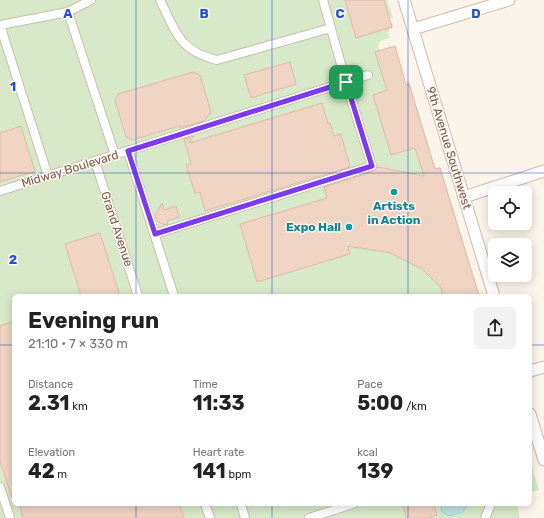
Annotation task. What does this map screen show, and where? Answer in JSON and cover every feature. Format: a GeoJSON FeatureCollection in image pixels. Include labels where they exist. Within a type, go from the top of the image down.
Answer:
{"type":"FeatureCollection","features":[{"type":"Feature","properties":{"kind":"street"},"geometry":{"type":"LineString","coordinates":[[48,176],[0,25],[68,12],[91,0]]}},
{"type":"Feature","properties":{"kind":"street"},"geometry":{"type":"LineString","coordinates":[[160,0],[180,40],[190,50],[203,57],[217,60],[331,28]]}},
{"type":"Feature","properties":{"kind":"street"},"geometry":{"type":"LineString","coordinates":[[155,234],[372,166],[323,0]]}},
{"type":"Feature","properties":{"kind":"street","name":"9th Avenue Southwest"},"geometry":{"type":"LineString","coordinates":[[404,0],[493,294]]}},
{"type":"Feature","properties":{"kind":"street"},"geometry":{"type":"LineString","coordinates":[[413,30],[509,0]]}},
{"type":"Feature","properties":{"kind":"street"},"geometry":{"type":"LineString","coordinates":[[68,12],[115,155]]}},
{"type":"Feature","properties":{"kind":"street","name":"Midway Boulevard"},"geometry":{"type":"LineString","coordinates":[[0,191],[368,75]]}},
{"type":"Feature","properties":{"kind":"street"},"geometry":{"type":"LineString","coordinates":[[128,151],[173,294]]}},
{"type":"Feature","properties":{"kind":"street","name":"Grand Avenue"},"geometry":{"type":"LineString","coordinates":[[95,161],[137,294]]}},
{"type":"Feature","properties":{"kind":"street"},"geometry":{"type":"LineString","coordinates":[[464,197],[544,171]]}},
{"type":"Feature","properties":{"kind":"street"},"geometry":{"type":"LineString","coordinates":[[532,370],[544,367]]}},
{"type":"Feature","properties":{"kind":"street"},"geometry":{"type":"LineString","coordinates":[[532,421],[544,460]]}},
{"type":"Feature","properties":{"kind":"street"},"geometry":{"type":"LineString","coordinates":[[0,487],[10,518]]}},
{"type":"Feature","properties":{"kind":"street"},"geometry":{"type":"LineString","coordinates":[[206,506],[210,518]]}},
{"type":"Feature","properties":{"kind":"street"},"geometry":{"type":"LineString","coordinates":[[241,506],[245,518]]}},
{"type":"Feature","properties":{"kind":"street"},"geometry":{"type":"LineString","coordinates":[[309,518],[347,506]]}},
{"type":"Feature","properties":{"kind":"street"},"geometry":{"type":"LineString","coordinates":[[485,518],[490,506]]}},
{"type":"Feature","properties":{"kind":"green space"},"geometry":{"type":"Polygon","coordinates":[[[0,0],[387,0],[393,18],[390,19],[393,27],[390,28],[388,34],[390,38],[380,41],[378,45],[380,50],[405,82],[409,81],[435,168],[440,167],[479,294],[12,294],[12,506],[517,506],[520,518],[0,518],[0,0]]]}},
{"type":"Feature","properties":{"kind":"green space"},"geometry":{"type":"Polygon","coordinates":[[[532,467],[539,490],[532,492],[532,467]]]}},
{"type":"Feature","properties":{"kind":"water"},"geometry":{"type":"Polygon","coordinates":[[[440,506],[467,506],[463,512],[450,516],[442,512],[440,506]]]}},
{"type":"Feature","properties":{"kind":"building"},"geometry":{"type":"Polygon","coordinates":[[[345,0],[384,0],[392,27],[356,38],[345,0]]]}},
{"type":"Feature","properties":{"kind":"building","name":"Expo Hall"},"geometry":{"type":"Polygon","coordinates":[[[395,46],[406,85],[409,84],[435,169],[440,168],[478,294],[442,294],[441,288],[422,269],[390,253],[348,246],[350,254],[257,282],[240,224],[327,198],[324,187],[374,171],[378,167],[424,176],[415,148],[391,155],[373,95],[387,90],[375,52],[395,46]]]}},
{"type":"Feature","properties":{"kind":"building"},"geometry":{"type":"Polygon","coordinates":[[[290,62],[296,84],[251,98],[244,75],[290,62]]]}},
{"type":"Feature","properties":{"kind":"building"},"geometry":{"type":"Polygon","coordinates":[[[193,72],[200,75],[211,112],[204,121],[180,128],[180,126],[132,140],[126,137],[115,100],[118,94],[193,72]]]}},
{"type":"Feature","properties":{"kind":"building"},"geometry":{"type":"Polygon","coordinates":[[[322,103],[328,124],[330,123],[334,136],[341,134],[350,167],[205,211],[200,192],[195,193],[186,165],[191,164],[184,139],[194,136],[189,143],[322,103]]]}},
{"type":"Feature","properties":{"kind":"building"},"geometry":{"type":"Polygon","coordinates":[[[21,126],[35,171],[0,182],[0,133],[21,126]]]}},
{"type":"Feature","properties":{"kind":"building"},"geometry":{"type":"Polygon","coordinates":[[[162,203],[164,210],[176,206],[179,217],[167,221],[168,224],[164,225],[157,221],[155,215],[162,203]]]}},
{"type":"Feature","properties":{"kind":"building"},"geometry":{"type":"Polygon","coordinates":[[[100,233],[119,294],[80,294],[65,244],[100,233]]]}},
{"type":"Feature","properties":{"kind":"building"},"geometry":{"type":"Polygon","coordinates":[[[12,322],[12,498],[0,461],[0,326],[12,322]]]}},
{"type":"Feature","properties":{"kind":"building"},"geometry":{"type":"Polygon","coordinates":[[[20,506],[180,506],[184,518],[23,518],[20,506]]]}},
{"type":"Feature","properties":{"kind":"building"},"geometry":{"type":"Polygon","coordinates":[[[403,506],[434,506],[437,515],[428,518],[407,518],[403,506]]]}},
{"type":"Feature","properties":{"kind":"place","name":"Artists in Action"},"geometry":{"type":"Point","coordinates":[394,192]}},
{"type":"Feature","properties":{"kind":"place","name":"Expo Hall"},"geometry":{"type":"Point","coordinates":[349,227]}},
{"type":"Feature","properties":{"kind":"route"},"geometry":{"type":"LineString","coordinates":[[346,82],[372,166],[155,234],[128,151],[346,82]]}}]}
